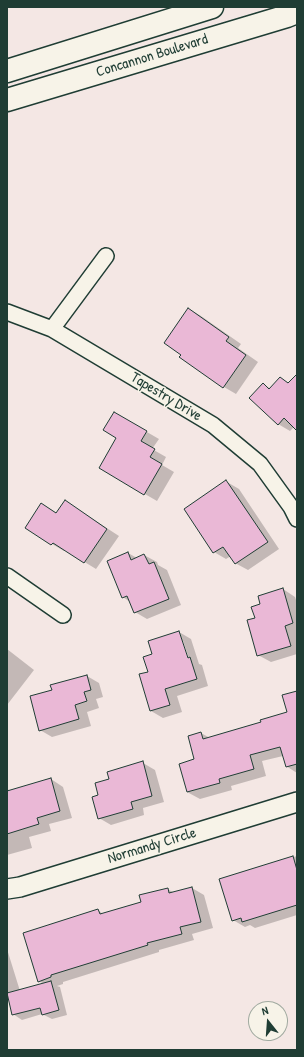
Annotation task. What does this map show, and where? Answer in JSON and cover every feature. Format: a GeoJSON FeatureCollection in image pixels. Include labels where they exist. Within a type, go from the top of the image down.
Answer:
{"type":"FeatureCollection","features":[{"type":"Feature","properties":{"kind":"main road","name":"Concannon Boulevard"},"geometry":{"type":"LineString","coordinates":[[7,71],[212,7]]}},
{"type":"Feature","properties":{"kind":"main road","name":"Concannon Boulevard"},"geometry":{"type":"LineString","coordinates":[[7,100],[297,12]]}},
{"type":"Feature","properties":{"kind":"street"},"geometry":{"type":"LineString","coordinates":[[52,329],[106,256]]}},
{"type":"Feature","properties":{"kind":"street","name":"Tapestry Drive"},"geometry":{"type":"LineString","coordinates":[[7,312],[52,329],[213,425],[260,464],[291,507],[297,519]]}},
{"type":"Feature","properties":{"kind":"street"},"geometry":{"type":"LineString","coordinates":[[7,576],[63,616]]}},
{"type":"Feature","properties":{"kind":"street","name":"Normandy Circle"},"geometry":{"type":"LineString","coordinates":[[7,889],[20,887],[297,802]]}},
{"type":"Feature","properties":{"kind":"building"},"geometry":{"type":"Polygon","coordinates":[[[188,308],[229,337],[226,341],[246,355],[223,388],[179,357],[181,355],[164,343],[188,308]]]}},
{"type":"Feature","properties":{"kind":"building"},"geometry":{"type":"Polygon","coordinates":[[[297,374],[297,431],[284,418],[278,425],[249,398],[263,383],[269,389],[280,377],[288,383],[297,374]]]}},
{"type":"Feature","properties":{"kind":"building"},"geometry":{"type":"Polygon","coordinates":[[[114,412],[147,431],[141,441],[155,449],[150,457],[162,464],[144,495],[99,468],[116,438],[103,430],[114,412]]]}},
{"type":"Feature","properties":{"kind":"building"},"geometry":{"type":"Polygon","coordinates":[[[226,480],[268,542],[235,564],[223,547],[213,553],[184,509],[226,480]]]}},
{"type":"Feature","properties":{"kind":"building"},"geometry":{"type":"Polygon","coordinates":[[[65,500],[107,529],[84,563],[53,543],[51,545],[25,528],[41,503],[56,513],[65,500]]]}},
{"type":"Feature","properties":{"kind":"building"},"geometry":{"type":"Polygon","coordinates":[[[128,552],[131,560],[144,554],[149,564],[154,562],[169,599],[134,613],[127,596],[122,598],[107,561],[128,552]]]}},
{"type":"Feature","properties":{"kind":"building"},"geometry":{"type":"Polygon","coordinates":[[[283,588],[293,623],[285,626],[291,646],[257,656],[247,620],[255,618],[251,607],[260,604],[258,596],[283,588]]]}},
{"type":"Feature","properties":{"kind":"building"},"geometry":{"type":"Polygon","coordinates":[[[179,631],[197,679],[165,689],[170,705],[150,711],[139,674],[148,672],[143,657],[152,654],[148,641],[179,631]]]}},
{"type":"Feature","properties":{"kind":"building"},"geometry":{"type":"Polygon","coordinates":[[[87,675],[91,690],[84,692],[87,701],[75,705],[79,719],[39,731],[30,696],[52,690],[50,685],[87,675]]]}},
{"type":"Feature","properties":{"kind":"building"},"geometry":{"type":"Polygon","coordinates":[[[297,691],[297,764],[286,767],[280,747],[250,755],[254,769],[219,779],[220,783],[187,792],[179,764],[194,759],[188,736],[201,732],[203,739],[261,722],[260,720],[287,712],[282,695],[297,691]]]}},
{"type":"Feature","properties":{"kind":"building"},"geometry":{"type":"Polygon","coordinates":[[[143,761],[152,796],[131,802],[133,809],[98,819],[92,797],[98,795],[95,783],[109,779],[107,772],[143,761]]]}},
{"type":"Feature","properties":{"kind":"building"},"geometry":{"type":"Polygon","coordinates":[[[51,778],[60,811],[37,818],[39,824],[7,834],[7,791],[51,778]]]}},
{"type":"Feature","properties":{"kind":"building"},"geometry":{"type":"Polygon","coordinates":[[[293,856],[297,870],[297,905],[242,922],[241,918],[232,921],[219,879],[293,856]]]}},
{"type":"Feature","properties":{"kind":"building"},"geometry":{"type":"Polygon","coordinates":[[[192,887],[201,922],[180,927],[182,934],[147,943],[148,945],[51,975],[51,977],[38,982],[23,933],[98,909],[100,914],[141,902],[139,895],[168,888],[169,893],[192,887]]]}},
{"type":"Feature","properties":{"kind":"building"},"geometry":{"type":"Polygon","coordinates":[[[51,981],[59,1010],[42,1015],[40,1008],[12,1015],[7,993],[51,981]]]}}]}
